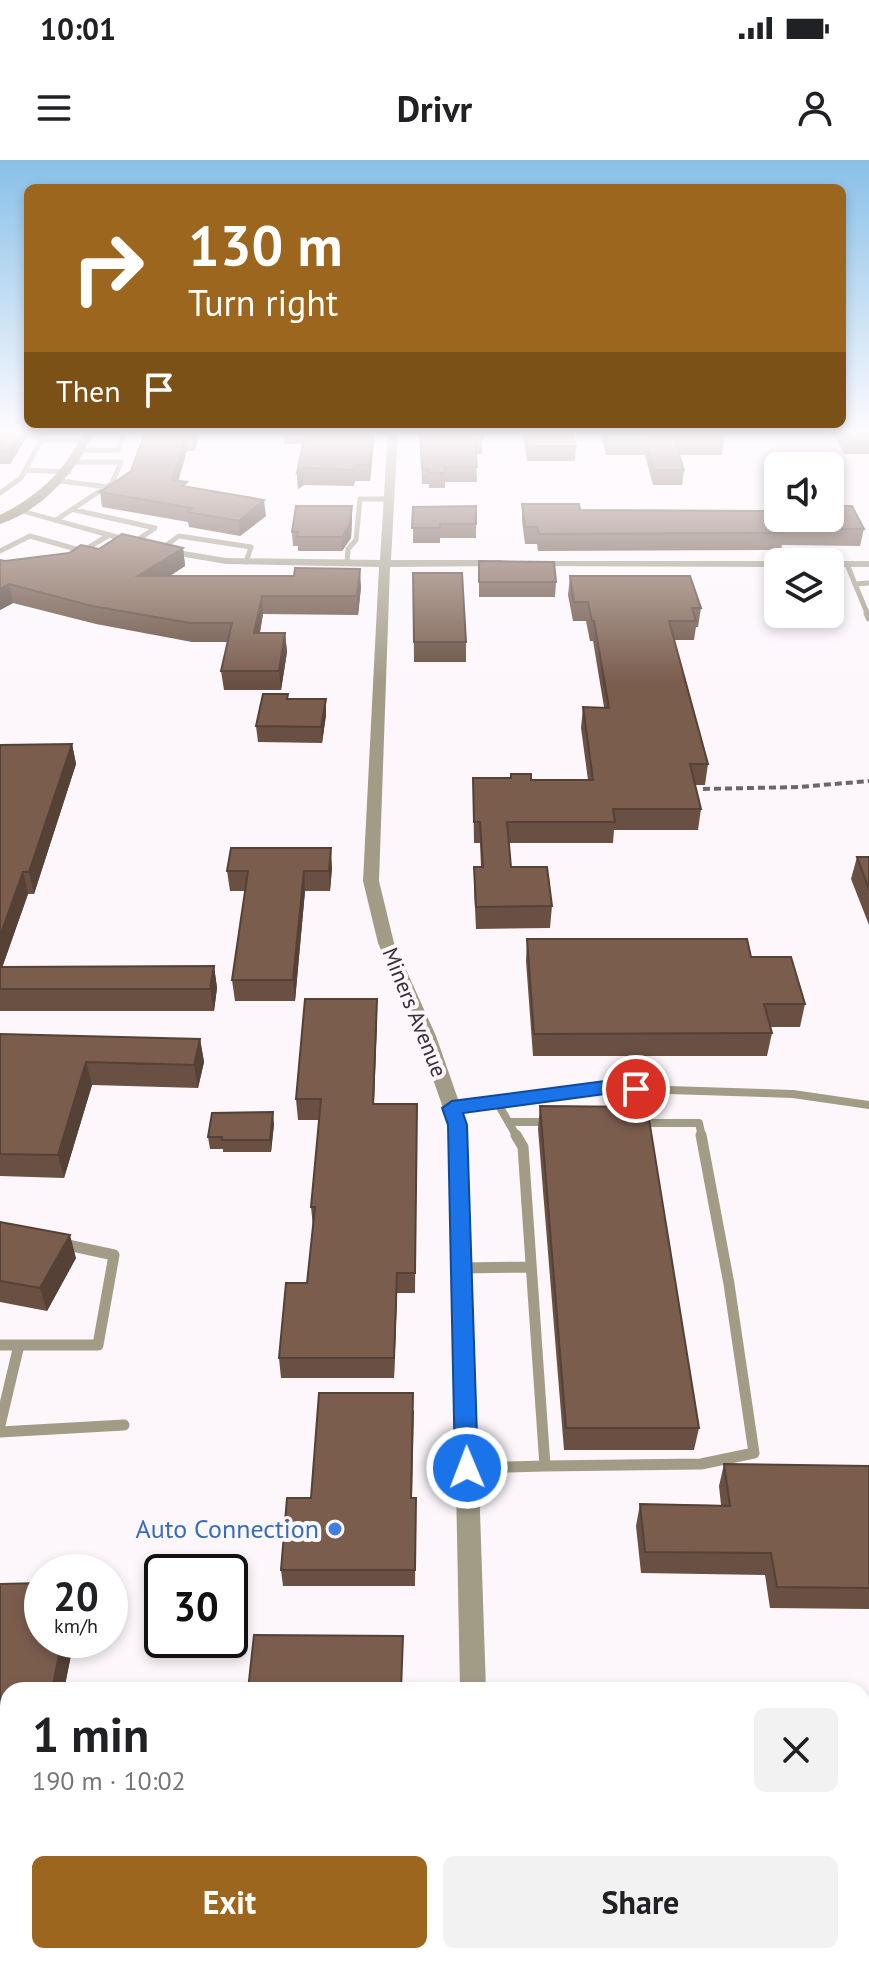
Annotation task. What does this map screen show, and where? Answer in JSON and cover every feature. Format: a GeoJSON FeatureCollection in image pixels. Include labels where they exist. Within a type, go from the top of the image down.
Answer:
{"type":"FeatureCollection","features":[{"type":"Feature","properties":{"kind":"street"},"geometry":{"type":"LineString","coordinates":[[32,514],[161,549],[246,562],[764,564]]}},
{"type":"Feature","properties":{"kind":"street","name":"Miners Avenue"},"geometry":{"type":"LineString","coordinates":[[389,514],[379,663],[371,881],[386,943],[427,1036],[458,1125],[473,1682]]}},
{"type":"Feature","properties":{"kind":"street"},"geometry":{"type":"LineString","coordinates":[[847,564],[869,564]]}},
{"type":"Feature","properties":{"kind":"lane"},"geometry":{"type":"LineString","coordinates":[[56,520],[67,514]]}},
{"type":"Feature","properties":{"kind":"lane"},"geometry":{"type":"LineString","coordinates":[[93,514],[155,528],[136,541]]}},
{"type":"Feature","properties":{"kind":"lane"},"geometry":{"type":"LineString","coordinates":[[347,563],[348,549],[356,540],[359,514]]}},
{"type":"Feature","properties":{"kind":"lane"},"geometry":{"type":"LineString","coordinates":[[74,555],[109,535]]}},
{"type":"Feature","properties":{"kind":"lane"},"geometry":{"type":"LineString","coordinates":[[0,551],[30,536],[83,551]]}},
{"type":"Feature","properties":{"kind":"lane"},"geometry":{"type":"LineString","coordinates":[[161,549],[179,536],[251,547],[246,562]]}},
{"type":"Feature","properties":{"kind":"lane"},"geometry":{"type":"LineString","coordinates":[[847,564],[869,618]]}},
{"type":"Feature","properties":{"kind":"lane"},"geometry":{"type":"LineString","coordinates":[[855,584],[869,583]]}},
{"type":"Feature","properties":{"kind":"lane"},"geometry":{"type":"LineString","coordinates":[[452,1108],[605,1088],[793,1094],[869,1105]]}},
{"type":"Feature","properties":{"kind":"lane"},"geometry":{"type":"LineString","coordinates":[[497,1102],[523,1147],[545,1466]]}},
{"type":"Feature","properties":{"kind":"lane"},"geometry":{"type":"LineString","coordinates":[[509,1122],[555,1122]]}},
{"type":"Feature","properties":{"kind":"lane"},"geometry":{"type":"LineString","coordinates":[[467,1468],[701,1464],[754,1453],[729,1284],[699,1123],[629,1123]]}},
{"type":"Feature","properties":{"kind":"lane"},"geometry":{"type":"LineString","coordinates":[[0,1345],[98,1345],[114,1255],[57,1243]]}},
{"type":"Feature","properties":{"kind":"lane"},"geometry":{"type":"LineString","coordinates":[[462,1268],[531,1267]]}},
{"type":"Feature","properties":{"kind":"lane"},"geometry":{"type":"LineString","coordinates":[[0,1425],[19,1345]]}},
{"type":"Feature","properties":{"kind":"lane"},"geometry":{"type":"LineString","coordinates":[[0,1432],[124,1425]]}},
{"type":"Feature","properties":{"kind":"building"},"geometry":{"type":"Polygon","coordinates":[[[199,514],[247,514],[239,521],[199,514]]]}},
{"type":"Feature","properties":{"kind":"building"},"geometry":{"type":"Polygon","coordinates":[[[295,514],[351,514],[342,537],[297,537],[298,532],[292,532],[295,514]]]}},
{"type":"Feature","properties":{"kind":"building"},"geometry":{"type":"Polygon","coordinates":[[[413,514],[476,514],[476,524],[412,528],[413,514]]]}},
{"type":"Feature","properties":{"kind":"building"},"geometry":{"type":"Polygon","coordinates":[[[523,514],[764,514],[764,532],[784,533],[539,534],[537,527],[525,527],[523,514]]]}},
{"type":"Feature","properties":{"kind":"building"},"geometry":{"type":"Polygon","coordinates":[[[844,514],[856,514],[864,529],[844,529],[844,514]]]}},
{"type":"Feature","properties":{"kind":"building"},"geometry":{"type":"Polygon","coordinates":[[[122,534],[183,548],[138,576],[294,576],[295,568],[360,569],[357,596],[262,596],[254,633],[285,633],[279,671],[221,671],[232,623],[190,623],[92,606],[9,584],[0,589],[0,560],[69,553],[81,545],[99,549],[122,534]]]}},
{"type":"Feature","properties":{"kind":"building"},"geometry":{"type":"Polygon","coordinates":[[[479,561],[554,562],[556,582],[479,582],[479,561]]]}},
{"type":"Feature","properties":{"kind":"building"},"geometry":{"type":"Polygon","coordinates":[[[413,573],[462,573],[466,642],[414,642],[413,573]]]}},
{"type":"Feature","properties":{"kind":"building"},"geometry":{"type":"Polygon","coordinates":[[[570,576],[690,576],[701,608],[692,608],[696,621],[669,621],[708,764],[690,764],[701,809],[613,809],[615,822],[507,822],[511,867],[547,867],[552,906],[476,907],[474,867],[483,867],[480,822],[474,822],[473,778],[511,778],[511,774],[531,774],[531,780],[593,780],[583,707],[609,708],[594,621],[588,602],[574,602],[570,576]]]}},
{"type":"Feature","properties":{"kind":"building"},"geometry":{"type":"Polygon","coordinates":[[[263,694],[288,694],[287,699],[326,699],[321,727],[256,726],[263,694]]]}},
{"type":"Feature","properties":{"kind":"building"},"geometry":{"type":"Polygon","coordinates":[[[72,744],[29,872],[23,872],[0,936],[0,745],[72,744]]]}},
{"type":"Feature","properties":{"kind":"building"},"geometry":{"type":"Polygon","coordinates":[[[231,848],[331,848],[329,871],[304,871],[293,980],[232,980],[248,871],[227,871],[231,848]]]}},
{"type":"Feature","properties":{"kind":"building"},"geometry":{"type":"Polygon","coordinates":[[[857,857],[869,857],[869,889],[857,857]]]}},
{"type":"Feature","properties":{"kind":"building"},"geometry":{"type":"Polygon","coordinates":[[[527,939],[747,939],[751,957],[791,957],[805,1004],[764,1004],[772,1033],[534,1034],[527,939]]]}},
{"type":"Feature","properties":{"kind":"building"},"geometry":{"type":"Polygon","coordinates":[[[214,966],[210,989],[0,989],[0,967],[214,966]]]}},
{"type":"Feature","properties":{"kind":"building"},"geometry":{"type":"Polygon","coordinates":[[[305,999],[377,999],[373,1104],[417,1104],[415,1273],[397,1273],[394,1358],[279,1358],[286,1283],[307,1283],[315,1207],[311,1207],[321,1099],[296,1099],[305,999]]]}},
{"type":"Feature","properties":{"kind":"building"},"geometry":{"type":"Polygon","coordinates":[[[0,1034],[200,1039],[194,1065],[86,1062],[58,1155],[0,1154],[0,1034]]]}},
{"type":"Feature","properties":{"kind":"building"},"geometry":{"type":"Polygon","coordinates":[[[540,1106],[647,1107],[699,1428],[566,1428],[540,1106]]]}},
{"type":"Feature","properties":{"kind":"building"},"geometry":{"type":"Polygon","coordinates":[[[273,1112],[270,1140],[208,1137],[212,1113],[273,1112]]]}},
{"type":"Feature","properties":{"kind":"building"},"geometry":{"type":"Polygon","coordinates":[[[0,1222],[70,1235],[40,1288],[0,1281],[0,1222]]]}},
{"type":"Feature","properties":{"kind":"building"},"geometry":{"type":"Polygon","coordinates":[[[319,1393],[413,1393],[411,1498],[416,1498],[415,1570],[281,1570],[287,1498],[311,1498],[319,1393]]]}},
{"type":"Feature","properties":{"kind":"building"},"geometry":{"type":"Polygon","coordinates":[[[724,1464],[869,1466],[869,1588],[777,1587],[771,1553],[645,1552],[640,1504],[730,1506],[724,1464]]]}},
{"type":"Feature","properties":{"kind":"building"},"geometry":{"type":"Polygon","coordinates":[[[24,1583],[24,1658],[58,1658],[54,1682],[0,1682],[0,1584],[24,1583]]]}},
{"type":"Feature","properties":{"kind":"building"},"geometry":{"type":"Polygon","coordinates":[[[254,1635],[403,1636],[401,1682],[249,1682],[254,1635]]]}},
{"type":"Feature","properties":{"kind":"railway"},"geometry":{"type":"LineString","coordinates":[[703,789],[799,787],[869,781]]}},
{"type":"Feature","properties":{"kind":"place","name":"Auto Connection"},"geometry":{"type":"Point","coordinates":[335,1529]}},
{"type":"Feature","properties":{"kind":"route"},"geometry":{"type":"LineString","coordinates":[[467,1468],[458,1125],[452,1108],[605,1088],[636,1089]]}}]}
